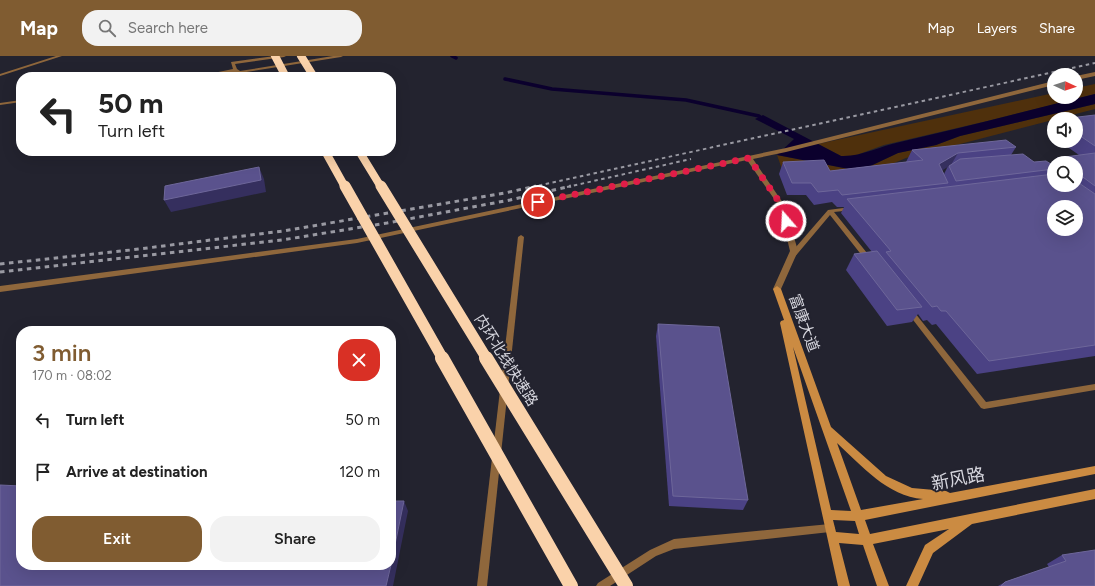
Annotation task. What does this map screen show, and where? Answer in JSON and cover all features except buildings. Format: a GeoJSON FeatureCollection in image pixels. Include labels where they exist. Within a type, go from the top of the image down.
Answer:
{"type":"FeatureCollection","features":[{"type":"Feature","properties":{"kind":"highway"},"geometry":{"type":"LineString","coordinates":[[275,56],[283,72]]}},
{"type":"Feature","properties":{"kind":"highway"},"geometry":{"type":"LineString","coordinates":[[302,56],[311,72]]}},
{"type":"Feature","properties":{"kind":"highway"},"geometry":{"type":"LineString","coordinates":[[328,156],[571,586]]}},
{"type":"Feature","properties":{"kind":"highway","name":"内环北线快速路"},"geometry":{"type":"LineString","coordinates":[[362,156],[626,586]]}},
{"type":"Feature","properties":{"kind":"main road","name":"富康大道"},"geometry":{"type":"LineString","coordinates":[[777,289],[883,586]]}},
{"type":"Feature","properties":{"kind":"main road","name":"富康大道"},"geometry":{"type":"LineString","coordinates":[[777,289],[844,586]]}},
{"type":"Feature","properties":{"kind":"main road"},"geometry":{"type":"LineString","coordinates":[[827,428],[883,479],[911,493],[955,497]]}},
{"type":"Feature","properties":{"kind":"main road","name":"新风路"},"geometry":{"type":"LineString","coordinates":[[827,515],[858,516],[1095,470]]}},
{"type":"Feature","properties":{"kind":"main road"},"geometry":{"type":"LineString","coordinates":[[831,532],[867,540],[1095,494]]}},
{"type":"Feature","properties":{"kind":"main road"},"geometry":{"type":"LineString","coordinates":[[912,586],[928,548],[971,519]]}},
{"type":"Feature","properties":{"kind":"street"},"geometry":{"type":"LineString","coordinates":[[1083,77],[1095,74]]}},
{"type":"Feature","properties":{"kind":"street"},"geometry":{"type":"LineString","coordinates":[[0,289],[357,241],[749,158],[1047,85]]}},
{"type":"Feature","properties":{"kind":"street"},"geometry":{"type":"LineString","coordinates":[[749,158],[782,206],[794,251],[777,289]]}},
{"type":"Feature","properties":{"kind":"lane"},"geometry":{"type":"LineString","coordinates":[[0,75],[60,56]]}},
{"type":"Feature","properties":{"kind":"lane"},"geometry":{"type":"LineString","coordinates":[[235,70],[234,63],[284,56]]}},
{"type":"Feature","properties":{"kind":"lane"},"geometry":{"type":"LineString","coordinates":[[224,72],[235,70],[240,72],[341,56]]}},
{"type":"Feature","properties":{"kind":"lane"},"geometry":{"type":"LineString","coordinates":[[0,104],[16,102]]}},
{"type":"Feature","properties":{"kind":"lane"},"geometry":{"type":"LineString","coordinates":[[791,257],[830,211],[861,208]]}},
{"type":"Feature","properties":{"kind":"lane"},"geometry":{"type":"LineString","coordinates":[[830,211],[874,266]]}},
{"type":"Feature","properties":{"kind":"lane"},"geometry":{"type":"LineString","coordinates":[[482,586],[521,237]]}},
{"type":"Feature","properties":{"kind":"lane"},"geometry":{"type":"LineString","coordinates":[[902,302],[984,406],[1095,387]]}},
{"type":"Feature","properties":{"kind":"lane"},"geometry":{"type":"LineString","coordinates":[[601,586],[653,553],[674,544],[831,532]]}},
{"type":"Feature","properties":{"kind":"shaded area"},"geometry":{"type":"Polygon","coordinates":[[[1095,84],[1095,94],[1083,97],[1083,87],[1095,84]]]}},
{"type":"Feature","properties":{"kind":"shaded area"},"geometry":{"type":"Polygon","coordinates":[[[1095,94],[1095,104],[1061,112],[1047,112],[1047,115],[960,136],[936,145],[898,153],[864,169],[849,169],[777,155],[794,139],[755,119],[763,115],[841,156],[848,156],[1054,104],[1083,104],[1083,97],[1095,94]]]}},
{"type":"Feature","properties":{"kind":"shaded area"},"geometry":{"type":"Polygon","coordinates":[[[1047,95],[1047,104],[1055,104],[884,145],[851,157],[841,156],[818,144],[1047,95]]]}},
{"type":"Feature","properties":{"kind":"shaded area"},"geometry":{"type":"Polygon","coordinates":[[[1095,104],[1095,109],[1083,112],[1061,112],[1095,104]]]}},
{"type":"Feature","properties":{"kind":"shaded area"},"geometry":{"type":"Polygon","coordinates":[[[1047,115],[1047,121],[906,158],[868,174],[783,172],[777,155],[849,169],[864,169],[898,153],[936,145],[960,136],[1047,115]]]}},
{"type":"Feature","properties":{"kind":"waterway"},"geometry":{"type":"LineString","coordinates":[[452,56],[456,58]]}},
{"type":"Feature","properties":{"kind":"waterway"},"geometry":{"type":"LineString","coordinates":[[505,79],[552,89],[686,100],[759,116],[764,121]]}},
{"type":"Feature","properties":{"kind":"railway"},"geometry":{"type":"LineString","coordinates":[[532,187],[1095,63]]}},
{"type":"Feature","properties":{"kind":"railway"},"geometry":{"type":"LineString","coordinates":[[567,187],[691,159]]}},
{"type":"Feature","properties":{"kind":"railway"},"geometry":{"type":"LineString","coordinates":[[0,264],[131,250],[283,231],[505,193],[536,186]]}},
{"type":"Feature","properties":{"kind":"railway"},"geometry":{"type":"LineString","coordinates":[[0,272],[282,240],[387,223],[510,200],[571,186]]}},
{"type":"Feature","properties":{"kind":"route"},"geometry":{"type":"LineString","coordinates":[[538,202],[749,158],[782,206],[786,221]]}}]}
